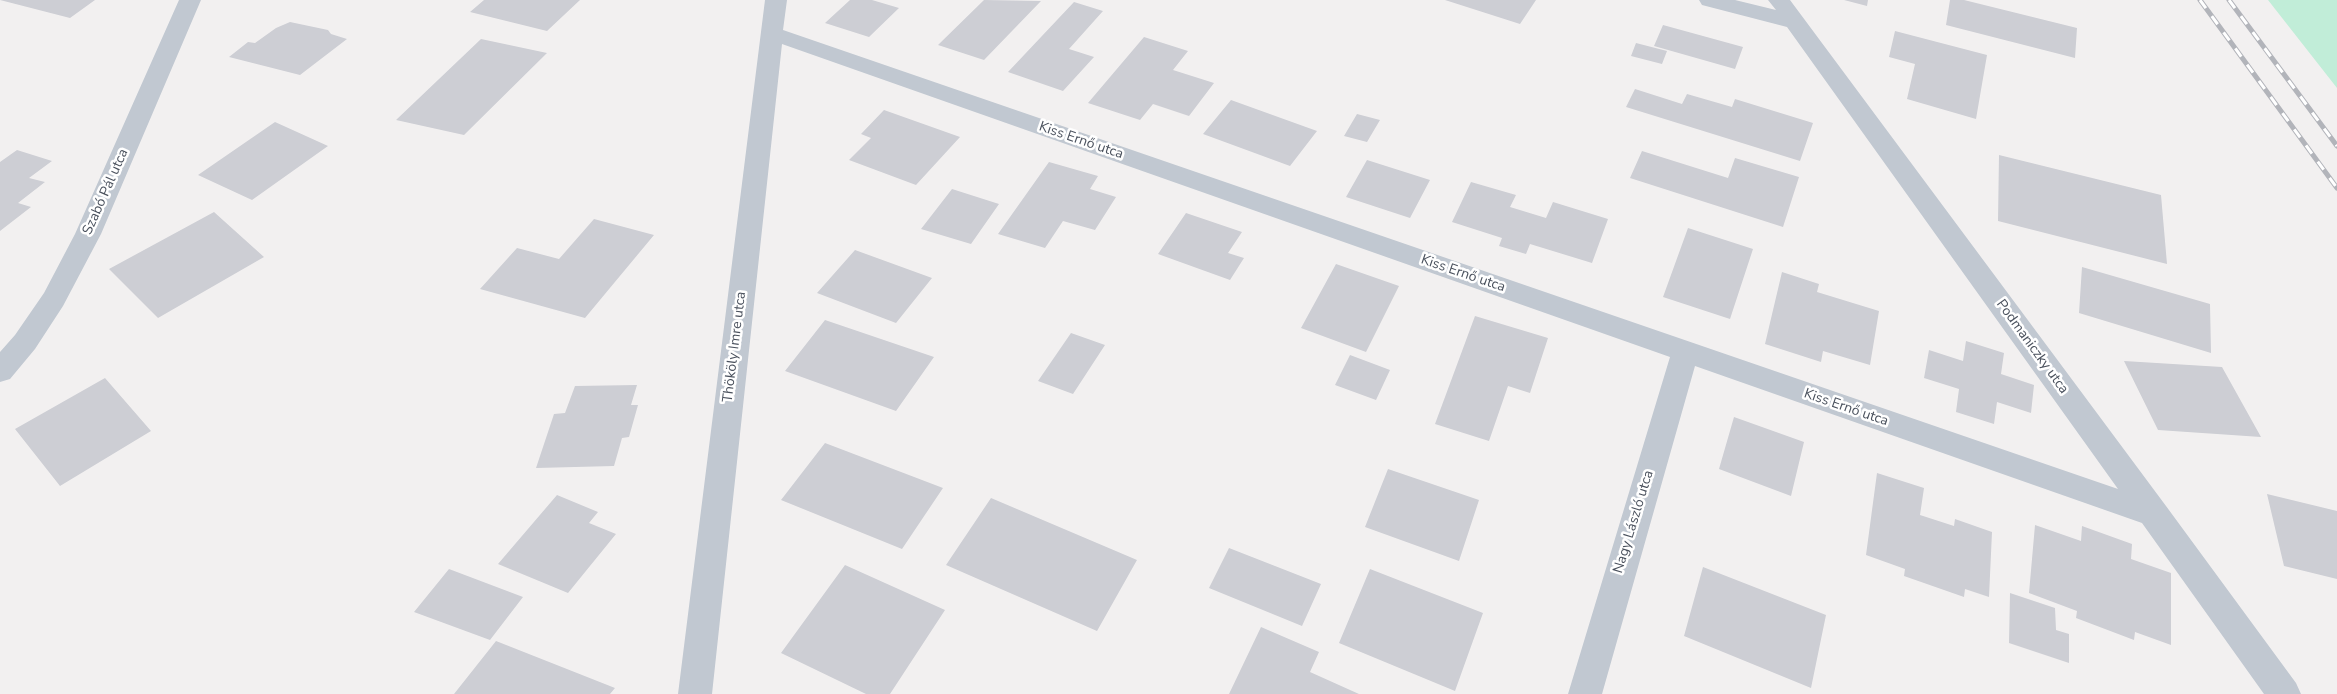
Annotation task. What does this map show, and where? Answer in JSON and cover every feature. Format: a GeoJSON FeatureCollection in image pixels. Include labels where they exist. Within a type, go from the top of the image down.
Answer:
{"type":"FeatureCollection","features":[{"type":"Feature","properties":{"kind":"street","name":"Szabó Pál utca"},"geometry":{"type":"LineString","coordinates":[[0,371],[25,342],[54,299],[88,234],[190,0]]}},
{"type":"Feature","properties":{"kind":"street","name":"Thököly Imre utca"},"geometry":{"type":"LineString","coordinates":[[695,694],[776,0]]}},
{"type":"Feature","properties":{"kind":"street"},"geometry":{"type":"LineString","coordinates":[[1710,0],[1795,22]]}},
{"type":"Feature","properties":{"kind":"street","name":"Podmaniczky utca"},"geometry":{"type":"LineString","coordinates":[[1779,0],[2284,694]]}},
{"type":"Feature","properties":{"kind":"street","name":"Kiss Ernő utca"},"geometry":{"type":"LineString","coordinates":[[772,33],[2155,515]]}},
{"type":"Feature","properties":{"kind":"street","name":"Nagy László utca"},"geometry":{"type":"LineString","coordinates":[[1585,694],[1590,670],[1686,351]]}},
{"type":"Feature","properties":{"kind":"green space"},"geometry":{"type":"Polygon","coordinates":[[[2268,0],[2337,0],[2337,88],[2268,0]]]}},
{"type":"Feature","properties":{"kind":"building"},"geometry":{"type":"Polygon","coordinates":[[[0,0],[95,0],[70,18],[0,0]]]}},
{"type":"Feature","properties":{"kind":"building"},"geometry":{"type":"Polygon","coordinates":[[[484,0],[580,0],[547,31],[470,12],[484,0]]]}},
{"type":"Feature","properties":{"kind":"building"},"geometry":{"type":"Polygon","coordinates":[[[850,0],[872,0],[899,8],[869,37],[825,23],[850,0]]]}},
{"type":"Feature","properties":{"kind":"building"},"geometry":{"type":"Polygon","coordinates":[[[984,0],[1041,1],[984,60],[938,45],[984,0]]]}},
{"type":"Feature","properties":{"kind":"building"},"geometry":{"type":"Polygon","coordinates":[[[1445,0],[1536,0],[1520,24],[1445,0]]]}},
{"type":"Feature","properties":{"kind":"building"},"geometry":{"type":"Polygon","coordinates":[[[1844,0],[1868,0],[1867,6],[1844,0]]]}},
{"type":"Feature","properties":{"kind":"building"},"geometry":{"type":"Polygon","coordinates":[[[1950,0],[1964,0],[2077,28],[2075,58],[1946,25],[1950,0]]]}},
{"type":"Feature","properties":{"kind":"building"},"geometry":{"type":"Polygon","coordinates":[[[1074,2],[1103,11],[1069,49],[1094,57],[1063,91],[1008,72],[1074,2]]]}},
{"type":"Feature","properties":{"kind":"building"},"geometry":{"type":"Polygon","coordinates":[[[290,22],[328,30],[331,34],[347,39],[300,75],[229,57],[248,42],[255,43],[276,28],[290,22]]]}},
{"type":"Feature","properties":{"kind":"building"},"geometry":{"type":"Polygon","coordinates":[[[1663,25],[1743,47],[1735,69],[1654,46],[1663,25]]]}},
{"type":"Feature","properties":{"kind":"building"},"geometry":{"type":"Polygon","coordinates":[[[1895,31],[1987,55],[1976,119],[1907,99],[1915,64],[1889,57],[1895,31]]]}},
{"type":"Feature","properties":{"kind":"building"},"geometry":{"type":"Polygon","coordinates":[[[1144,37],[1188,51],[1173,70],[1214,83],[1189,116],[1153,104],[1140,120],[1088,103],[1144,37]]]}},
{"type":"Feature","properties":{"kind":"building"},"geometry":{"type":"Polygon","coordinates":[[[481,39],[547,53],[464,135],[396,120],[481,39]]]}},
{"type":"Feature","properties":{"kind":"building"},"geometry":{"type":"Polygon","coordinates":[[[1636,43],[1667,51],[1662,64],[1631,56],[1636,43]]]}},
{"type":"Feature","properties":{"kind":"building"},"geometry":{"type":"Polygon","coordinates":[[[1635,89],[1682,104],[1687,94],[1732,107],[1735,99],[1813,123],[1800,161],[1626,107],[1635,89]]]}},
{"type":"Feature","properties":{"kind":"building"},"geometry":{"type":"Polygon","coordinates":[[[1231,100],[1317,131],[1290,166],[1203,134],[1231,100]]]}},
{"type":"Feature","properties":{"kind":"building"},"geometry":{"type":"Polygon","coordinates":[[[884,110],[960,137],[916,185],[849,160],[871,138],[861,134],[884,110]]]}},
{"type":"Feature","properties":{"kind":"building"},"geometry":{"type":"Polygon","coordinates":[[[1357,114],[1380,120],[1367,142],[1344,136],[1357,114]]]}},
{"type":"Feature","properties":{"kind":"building"},"geometry":{"type":"Polygon","coordinates":[[[275,122],[328,146],[252,200],[198,175],[275,122]]]}},
{"type":"Feature","properties":{"kind":"building"},"geometry":{"type":"Polygon","coordinates":[[[17,150],[52,161],[29,178],[45,182],[18,203],[31,207],[0,231],[0,162],[17,150]]]}},
{"type":"Feature","properties":{"kind":"building"},"geometry":{"type":"Polygon","coordinates":[[[1642,151],[1728,178],[1735,158],[1799,177],[1783,227],[1630,178],[1642,151]]]}},
{"type":"Feature","properties":{"kind":"building"},"geometry":{"type":"Polygon","coordinates":[[[1999,155],[2161,195],[2167,264],[1998,221],[1999,155]]]}},
{"type":"Feature","properties":{"kind":"building"},"geometry":{"type":"Polygon","coordinates":[[[1367,160],[1430,180],[1410,218],[1346,197],[1367,160]]]}},
{"type":"Feature","properties":{"kind":"building"},"geometry":{"type":"Polygon","coordinates":[[[1049,162],[1098,176],[1090,189],[1116,197],[1095,230],[1063,221],[1045,248],[998,234],[1049,162]]]}},
{"type":"Feature","properties":{"kind":"building"},"geometry":{"type":"Polygon","coordinates":[[[1471,182],[1516,195],[1510,207],[1546,218],[1553,202],[1608,219],[1592,263],[1530,244],[1526,254],[1499,246],[1502,238],[1452,222],[1471,182]]]}},
{"type":"Feature","properties":{"kind":"building"},"geometry":{"type":"Polygon","coordinates":[[[952,189],[999,204],[971,244],[921,229],[952,189]]]}},
{"type":"Feature","properties":{"kind":"building"},"geometry":{"type":"Polygon","coordinates":[[[214,212],[264,257],[158,318],[109,269],[214,212]]]}},
{"type":"Feature","properties":{"kind":"building"},"geometry":{"type":"Polygon","coordinates":[[[1186,213],[1242,232],[1228,253],[1244,258],[1230,280],[1158,254],[1186,213]]]}},
{"type":"Feature","properties":{"kind":"building"},"geometry":{"type":"Polygon","coordinates":[[[594,219],[654,235],[585,318],[480,289],[517,248],[559,259],[594,219]]]}},
{"type":"Feature","properties":{"kind":"building"},"geometry":{"type":"Polygon","coordinates":[[[1688,228],[1753,249],[1730,319],[1663,297],[1688,228]]]}},
{"type":"Feature","properties":{"kind":"building"},"geometry":{"type":"Polygon","coordinates":[[[855,250],[932,278],[896,323],[817,293],[855,250]]]}},
{"type":"Feature","properties":{"kind":"building"},"geometry":{"type":"Polygon","coordinates":[[[1336,264],[1399,286],[1366,352],[1301,328],[1336,264]]]}},
{"type":"Feature","properties":{"kind":"building"},"geometry":{"type":"Polygon","coordinates":[[[2082,267],[2210,304],[2211,353],[2079,313],[2082,267]]]}},
{"type":"Feature","properties":{"kind":"building"},"geometry":{"type":"Polygon","coordinates":[[[1782,272],[1819,284],[1817,292],[1879,311],[1870,365],[1823,351],[1821,362],[1765,344],[1782,272]]]}},
{"type":"Feature","properties":{"kind":"building"},"geometry":{"type":"Polygon","coordinates":[[[1475,316],[1548,338],[1530,393],[1508,386],[1489,441],[1435,424],[1475,316]]]}},
{"type":"Feature","properties":{"kind":"building"},"geometry":{"type":"Polygon","coordinates":[[[825,320],[934,357],[896,411],[785,371],[825,320]]]}},
{"type":"Feature","properties":{"kind":"building"},"geometry":{"type":"Polygon","coordinates":[[[1071,333],[1105,345],[1073,394],[1038,381],[1071,333]]]}},
{"type":"Feature","properties":{"kind":"building"},"geometry":{"type":"Polygon","coordinates":[[[1966,341],[2004,353],[2001,374],[2034,385],[2031,413],[1997,402],[1994,424],[1956,412],[1959,389],[1924,378],[1929,350],[1963,361],[1966,341]]]}},
{"type":"Feature","properties":{"kind":"building"},"geometry":{"type":"Polygon","coordinates":[[[1350,355],[1390,370],[1376,400],[1335,385],[1350,355]]]}},
{"type":"Feature","properties":{"kind":"building"},"geometry":{"type":"Polygon","coordinates":[[[2124,361],[2222,367],[2261,437],[2158,430],[2124,361]]]}},
{"type":"Feature","properties":{"kind":"building"},"geometry":{"type":"Polygon","coordinates":[[[105,378],[151,431],[60,486],[15,429],[105,378]]]}},
{"type":"Feature","properties":{"kind":"building"},"geometry":{"type":"Polygon","coordinates":[[[637,385],[631,405],[638,405],[629,437],[622,438],[614,466],[536,468],[554,414],[565,413],[575,386],[637,385]]]}},
{"type":"Feature","properties":{"kind":"building"},"geometry":{"type":"Polygon","coordinates":[[[1734,417],[1804,442],[1791,496],[1719,469],[1734,417]]]}},
{"type":"Feature","properties":{"kind":"building"},"geometry":{"type":"Polygon","coordinates":[[[825,443],[943,488],[902,549],[781,500],[825,443]]]}},
{"type":"Feature","properties":{"kind":"building"},"geometry":{"type":"Polygon","coordinates":[[[1388,469],[1479,500],[1459,561],[1365,527],[1388,469]]]}},
{"type":"Feature","properties":{"kind":"building"},"geometry":{"type":"Polygon","coordinates":[[[1877,473],[1924,488],[1920,515],[1954,526],[1955,519],[1992,532],[1989,597],[1965,589],[1964,597],[1904,576],[1905,569],[1866,555],[1877,473]]]}},
{"type":"Feature","properties":{"kind":"building"},"geometry":{"type":"Polygon","coordinates":[[[2267,494],[2337,511],[2337,579],[2284,566],[2267,494]]]}},
{"type":"Feature","properties":{"kind":"building"},"geometry":{"type":"Polygon","coordinates":[[[557,495],[598,512],[589,523],[616,534],[568,593],[498,564],[557,495]]]}},
{"type":"Feature","properties":{"kind":"building"},"geometry":{"type":"Polygon","coordinates":[[[991,498],[1137,560],[1097,631],[946,565],[991,498]]]}},
{"type":"Feature","properties":{"kind":"building"},"geometry":{"type":"Polygon","coordinates":[[[2035,525],[2081,541],[2082,526],[2132,544],[2131,559],[2171,573],[2171,645],[2135,632],[2134,640],[2076,618],[2077,611],[2029,593],[2035,525]]]}},
{"type":"Feature","properties":{"kind":"building"},"geometry":{"type":"Polygon","coordinates":[[[1229,548],[1321,584],[1302,626],[1209,588],[1229,548]]]}},
{"type":"Feature","properties":{"kind":"building"},"geometry":{"type":"Polygon","coordinates":[[[845,565],[945,610],[890,694],[866,694],[781,653],[845,565]]]}},
{"type":"Feature","properties":{"kind":"building"},"geometry":{"type":"Polygon","coordinates":[[[1703,567],[1826,615],[1811,688],[1684,636],[1703,567]]]}},
{"type":"Feature","properties":{"kind":"building"},"geometry":{"type":"Polygon","coordinates":[[[449,569],[523,597],[490,640],[414,612],[449,569]]]}},
{"type":"Feature","properties":{"kind":"building"},"geometry":{"type":"Polygon","coordinates":[[[1370,569],[1483,613],[1455,691],[1339,643],[1370,569]]]}},
{"type":"Feature","properties":{"kind":"building"},"geometry":{"type":"Polygon","coordinates":[[[2010,593],[2055,608],[2056,630],[2069,634],[2069,663],[2009,643],[2010,593]]]}},
{"type":"Feature","properties":{"kind":"building"},"geometry":{"type":"Polygon","coordinates":[[[1261,627],[1319,652],[1310,672],[1359,694],[1229,694],[1261,627]]]}},
{"type":"Feature","properties":{"kind":"building"},"geometry":{"type":"Polygon","coordinates":[[[496,641],[615,688],[610,694],[454,694],[496,641]]]}},
{"type":"Feature","properties":{"kind":"railway"},"geometry":{"type":"LineString","coordinates":[[2200,0],[2337,188]]}},
{"type":"Feature","properties":{"kind":"railway"},"geometry":{"type":"LineString","coordinates":[[2229,0],[2337,146]]}}]}
